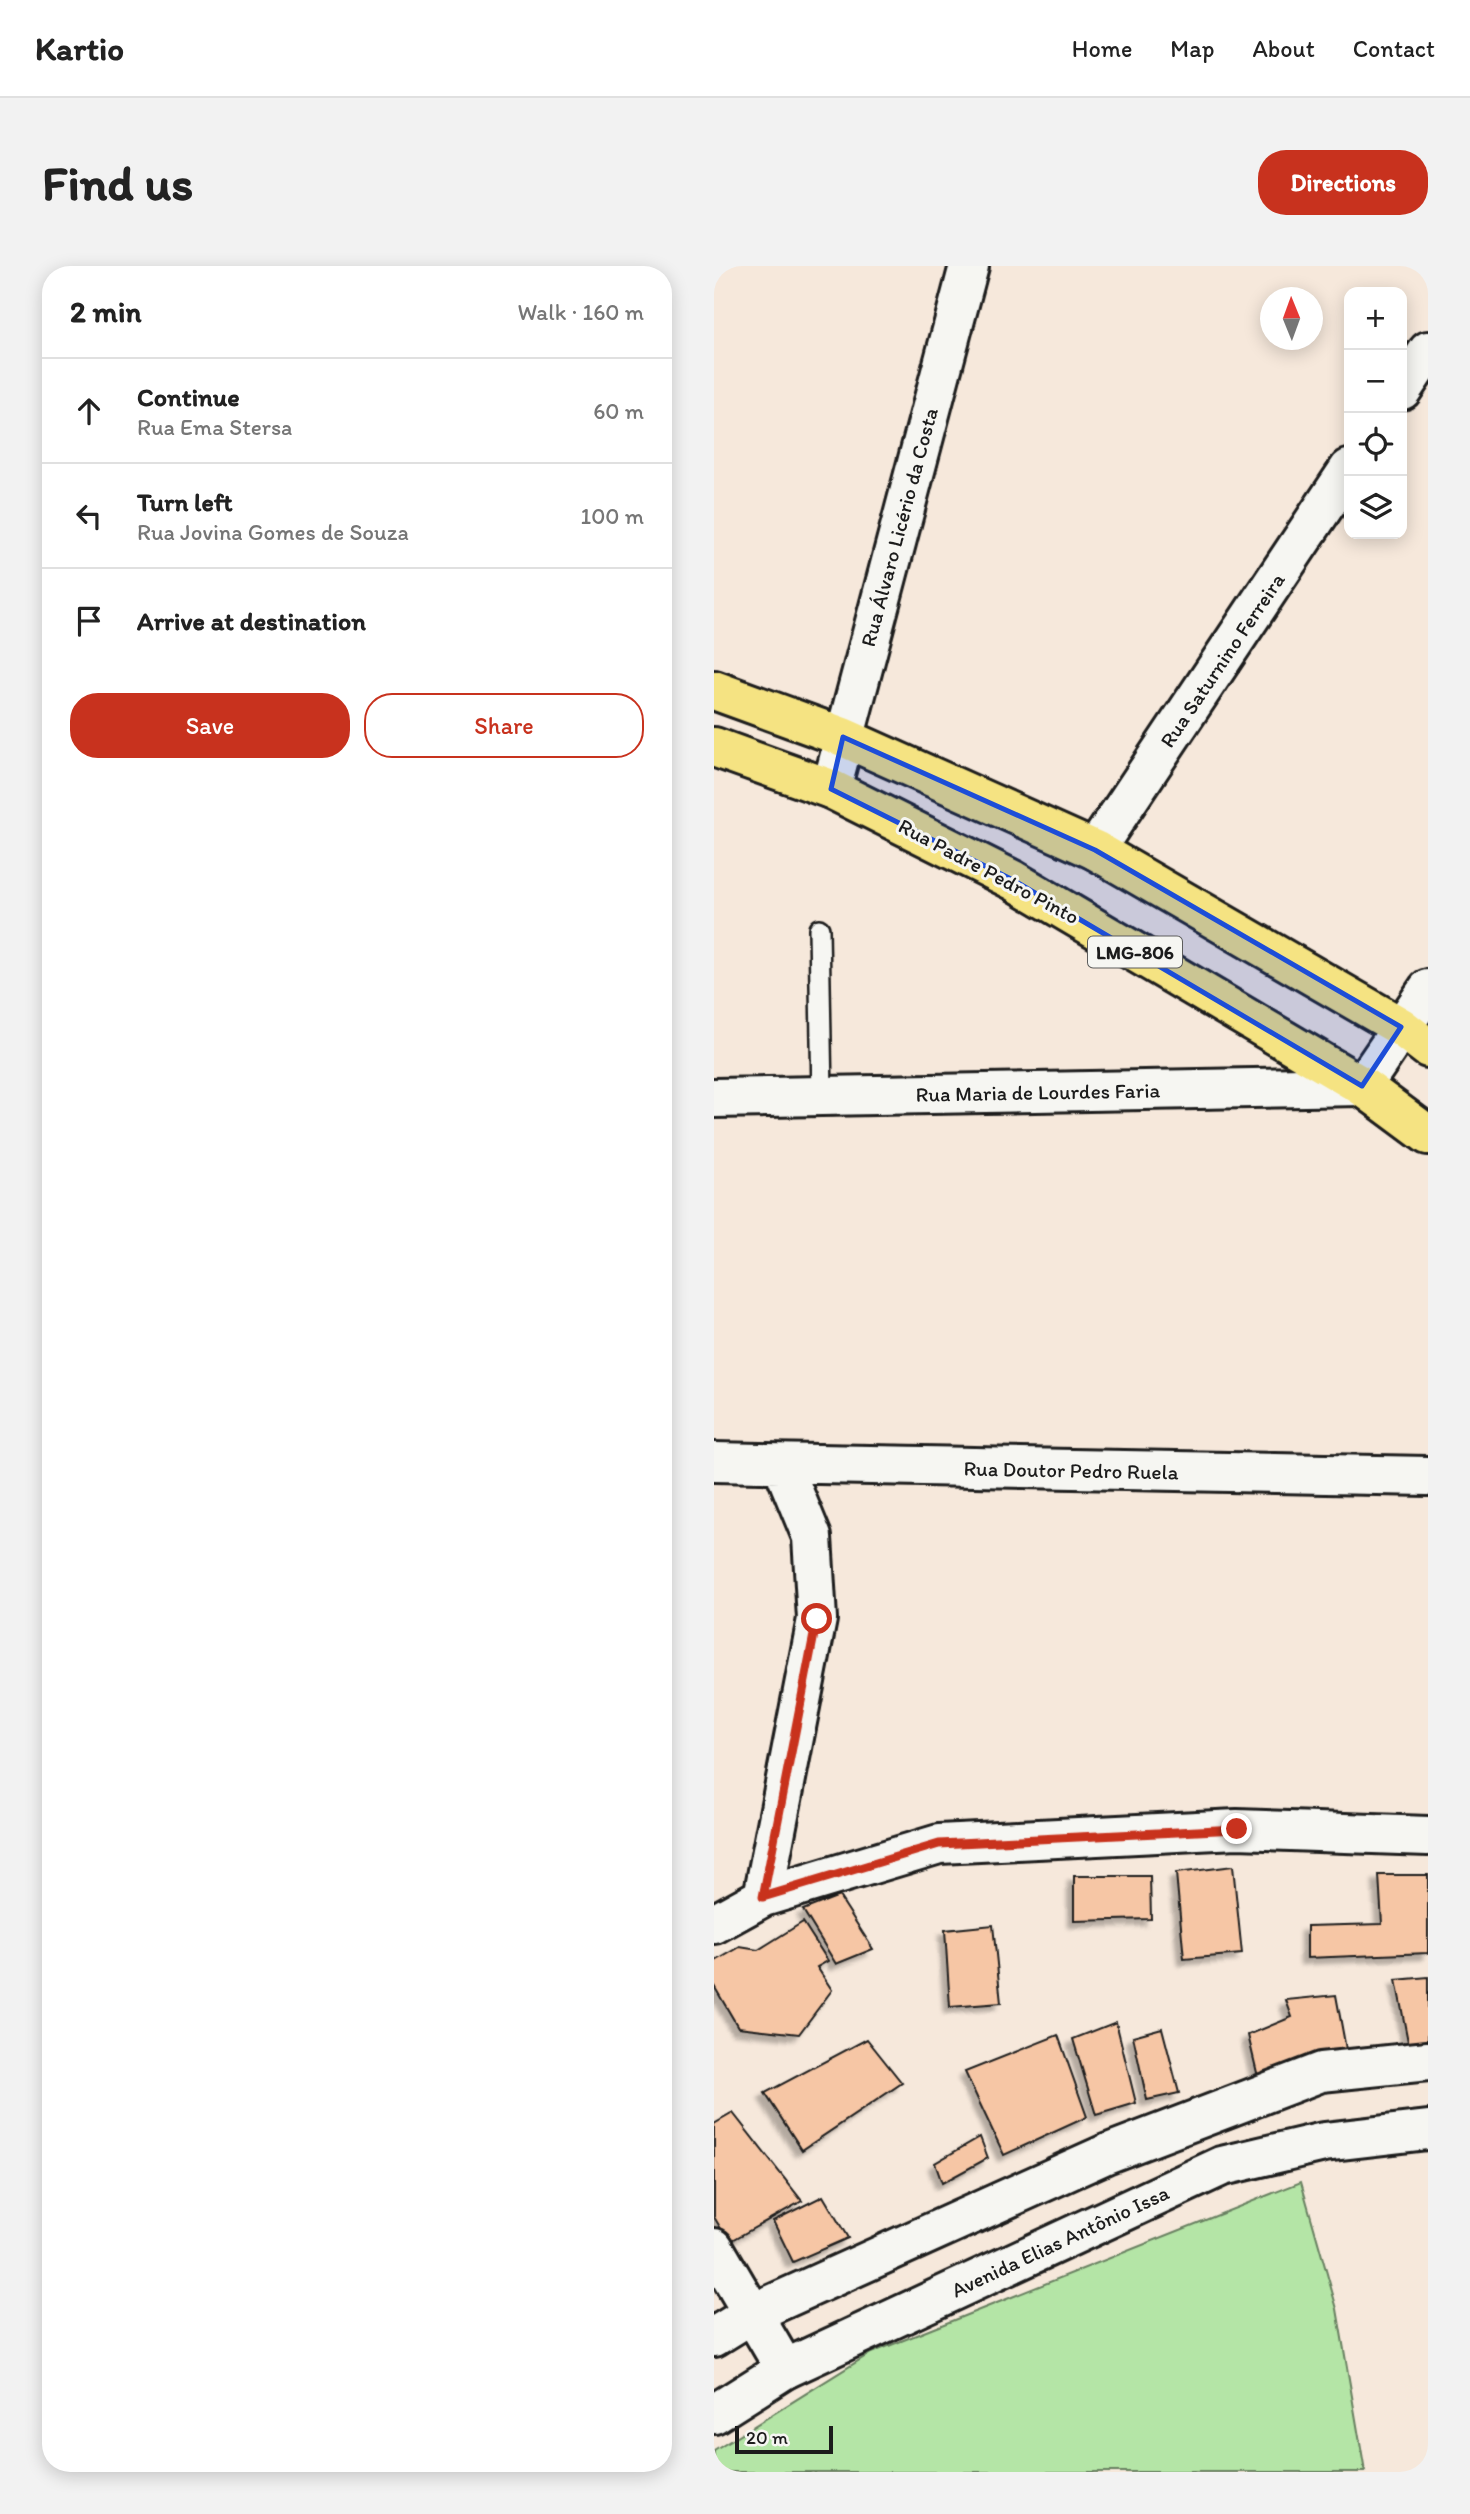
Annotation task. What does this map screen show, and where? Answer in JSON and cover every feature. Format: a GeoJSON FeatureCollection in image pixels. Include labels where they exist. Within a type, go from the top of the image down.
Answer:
{"type":"FeatureCollection","features":[{"type":"Feature","properties":{"kind":"highway","name":"LMG-806"},"geometry":{"type":"LineString","coordinates":[[714,690],[843,737],[1094,850],[1415,1038]]}},
{"type":"Feature","properties":{"kind":"highway","name":"Rua Padre Pedro Pinto"},"geometry":{"type":"LineString","coordinates":[[714,747],[831,789],[1013,880],[1362,1086],[1428,1135]]}},
{"type":"Feature","properties":{"kind":"street","name":"Rua Álvaro Licério da Costa"},"geometry":{"type":"LineString","coordinates":[[831,789],[969,266]]}},
{"type":"Feature","properties":{"kind":"street"},"geometry":{"type":"LineString","coordinates":[[1407,382],[1428,351]]}},
{"type":"Feature","properties":{"kind":"street","name":"Rua Saturnino Ferreira"},"geometry":{"type":"LineString","coordinates":[[1094,850],[1344,476]]}},
{"type":"Feature","properties":{"kind":"street"},"geometry":{"type":"LineString","coordinates":[[1362,1086],[1415,1038],[1428,989]]}},
{"type":"Feature","properties":{"kind":"street","name":"Rua Maria de Lourdes Faria"},"geometry":{"type":"LineString","coordinates":[[714,1098],[1362,1086]]}},
{"type":"Feature","properties":{"kind":"street","name":"Rua Doutor Pedro Ruela"},"geometry":{"type":"LineString","coordinates":[[714,1462],[1428,1476]]}},
{"type":"Feature","properties":{"kind":"street"},"geometry":{"type":"LineString","coordinates":[[763,1897],[817,1619],[812,1537],[782,1464]]}},
{"type":"Feature","properties":{"kind":"street"},"geometry":{"type":"LineString","coordinates":[[714,1924],[763,1897],[939,1844],[1237,1829],[1428,1836]]}},
{"type":"Feature","properties":{"kind":"street"},"geometry":{"type":"LineString","coordinates":[[714,2337],[753,2313],[1106,2154],[1321,2072],[1428,2061]]}},
{"type":"Feature","properties":{"kind":"street","name":"Avenida Elias Antônio Issa"},"geometry":{"type":"LineString","coordinates":[[714,2414],[785,2369],[1222,2166],[1324,2142],[1428,2130]]}},
{"type":"Feature","properties":{"kind":"street"},"geometry":{"type":"LineString","coordinates":[[714,2248],[785,2369]]}},
{"type":"Feature","properties":{"kind":"lane"},"geometry":{"type":"LineString","coordinates":[[819,929],[822,1096]]}},
{"type":"Feature","properties":{"kind":"highlighted area"},"geometry":{"type":"Polygon","coordinates":[[[843,737],[1095,850],[1401,1027],[1362,1086],[1013,880],[831,789],[843,737]]]}},
{"type":"Feature","properties":{"kind":"green space"},"geometry":{"type":"Polygon","coordinates":[[[1301,2182],[1337,2309],[1365,2472],[714,2472],[714,2451],[871,2353],[1301,2182]]]}},
{"type":"Feature","properties":{"kind":"building"},"geometry":{"type":"Polygon","coordinates":[[[1233,1866],[1242,1954],[1184,1959],[1176,1873],[1233,1866]]]}},
{"type":"Feature","properties":{"kind":"building"},"geometry":{"type":"Polygon","coordinates":[[[1379,1875],[1428,1875],[1428,1953],[1307,1958],[1307,1926],[1382,1924],[1379,1875]]]}},
{"type":"Feature","properties":{"kind":"building"},"geometry":{"type":"Polygon","coordinates":[[[1074,1876],[1150,1876],[1151,1919],[1074,1921],[1074,1876]]]}},
{"type":"Feature","properties":{"kind":"building"},"geometry":{"type":"Polygon","coordinates":[[[839,1896],[873,1949],[836,1964],[803,1910],[839,1896]]]}},
{"type":"Feature","properties":{"kind":"building"},"geometry":{"type":"Polygon","coordinates":[[[803,1922],[828,1961],[817,1967],[832,1990],[799,2034],[738,2027],[714,1986],[714,1962],[740,1947],[758,1950],[803,1922]]]}},
{"type":"Feature","properties":{"kind":"building"},"geometry":{"type":"Polygon","coordinates":[[[993,1925],[1001,2003],[950,2007],[945,1930],[993,1925]]]}},
{"type":"Feature","properties":{"kind":"building"},"geometry":{"type":"Polygon","coordinates":[[[1428,1977],[1428,2045],[1409,2047],[1396,1980],[1428,1977]]]}},
{"type":"Feature","properties":{"kind":"building"},"geometry":{"type":"Polygon","coordinates":[[[1336,1995],[1348,2060],[1258,2077],[1248,2035],[1292,2017],[1286,2000],[1336,1995]]]}},
{"type":"Feature","properties":{"kind":"building"},"geometry":{"type":"Polygon","coordinates":[[[1116,2022],[1136,2103],[1096,2115],[1073,2039],[1116,2022]]]}},
{"type":"Feature","properties":{"kind":"building"},"geometry":{"type":"Polygon","coordinates":[[[1162,2028],[1179,2093],[1147,2100],[1133,2036],[1162,2028]]]}},
{"type":"Feature","properties":{"kind":"building"},"geometry":{"type":"Polygon","coordinates":[[[1058,2035],[1087,2117],[1004,2155],[965,2072],[1058,2035]]]}},
{"type":"Feature","properties":{"kind":"building"},"geometry":{"type":"Polygon","coordinates":[[[867,2039],[902,2083],[802,2150],[765,2093],[867,2039]]]}},
{"type":"Feature","properties":{"kind":"building"},"geometry":{"type":"Polygon","coordinates":[[[733,2113],[802,2201],[729,2242],[714,2217],[714,2124],[733,2113]]]}},
{"type":"Feature","properties":{"kind":"building"},"geometry":{"type":"Polygon","coordinates":[[[980,2137],[988,2158],[942,2183],[935,2163],[980,2137]]]}},
{"type":"Feature","properties":{"kind":"building"},"geometry":{"type":"Polygon","coordinates":[[[823,2196],[848,2238],[793,2262],[773,2221],[823,2196]]]}},
{"type":"Feature","properties":{"kind":"route"},"geometry":{"type":"LineString","coordinates":[[817,1619],[763,1897],[939,1844],[1237,1829]]}}]}
